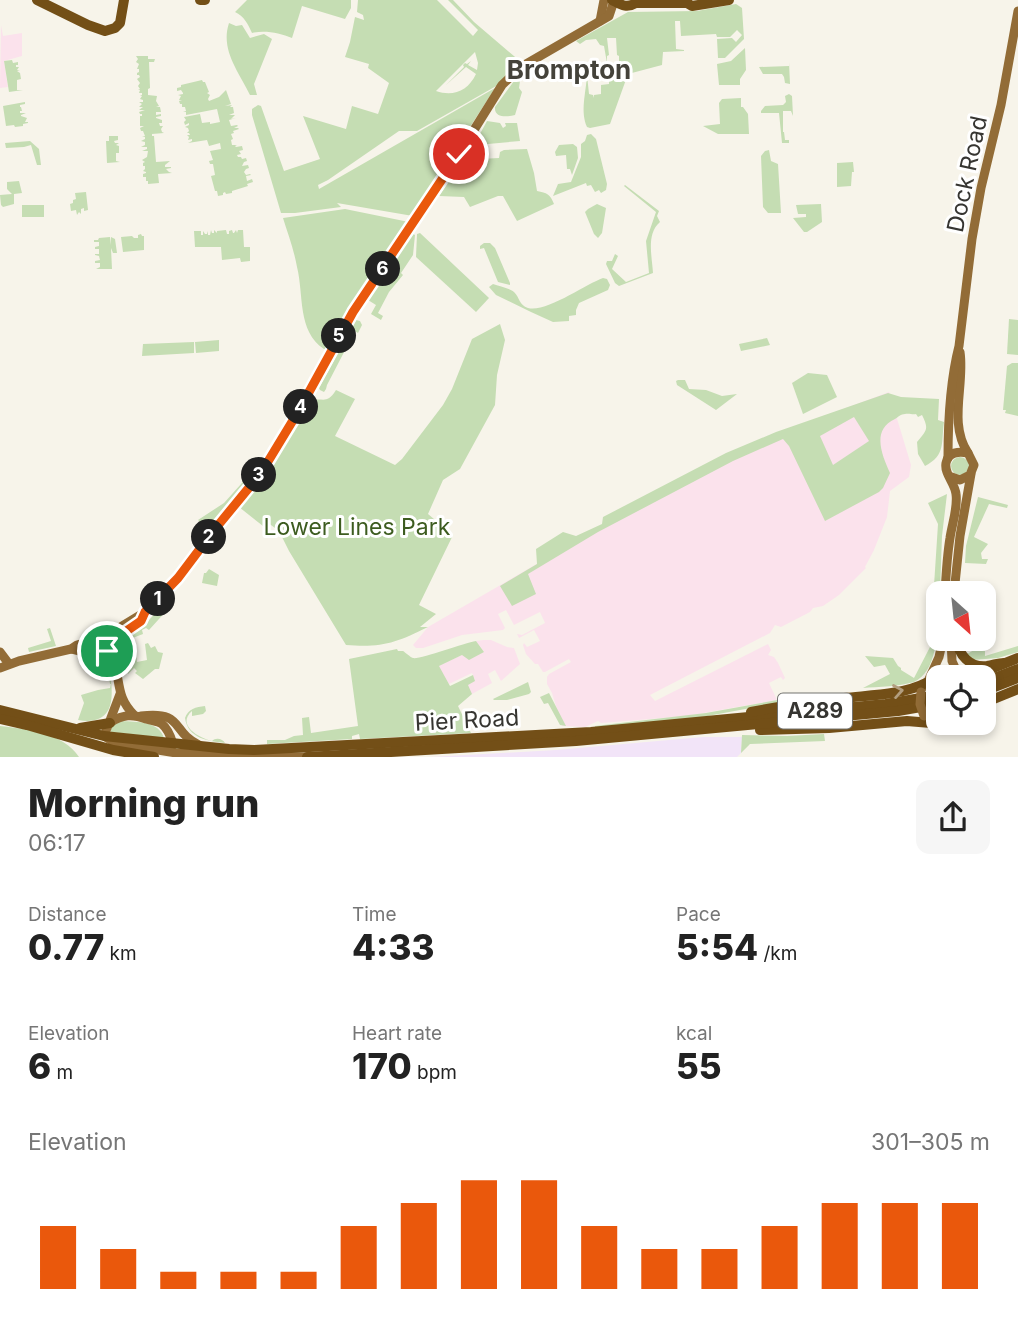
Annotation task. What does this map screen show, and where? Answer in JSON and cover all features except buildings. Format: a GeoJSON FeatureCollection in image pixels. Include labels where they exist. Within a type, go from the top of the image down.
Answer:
{"type":"FeatureCollection","features":[{"type":"Feature","properties":{"kind":"main road"},"geometry":{"type":"LineString","coordinates":[[37,0],[100,30],[108,31],[121,20],[124,0]]}},
{"type":"Feature","properties":{"kind":"main road"},"geometry":{"type":"LineString","coordinates":[[200,0],[205,0]]}},
{"type":"Feature","properties":{"kind":"main road"},"geometry":{"type":"LineString","coordinates":[[600,21],[604,0]]}},
{"type":"Feature","properties":{"kind":"main road"},"geometry":{"type":"LineString","coordinates":[[90,648],[145,612],[178,578],[261,473],[353,312],[439,186],[502,85],[522,66],[609,16],[614,0],[619,5],[631,6],[634,2],[689,1],[692,6],[729,0]]}},
{"type":"Feature","properties":{"kind":"main road","name":"Dock Road"},"geometry":{"type":"LineString","coordinates":[[948,458],[951,396],[972,239],[1001,106],[1018,11]]}},
{"type":"Feature","properties":{"kind":"main road","name":"Dock Road"},"geometry":{"type":"LineString","coordinates":[[959,346],[960,434],[962,445],[968,453]]}},
{"type":"Feature","properties":{"kind":"main road"},"geometry":{"type":"LineString","coordinates":[[946,581],[949,541],[957,496],[946,467],[948,458],[957,452],[968,453],[974,465],[960,536],[955,581]]}},
{"type":"Feature","properties":{"kind":"main road"},"geometry":{"type":"LineString","coordinates":[[949,476],[962,480],[971,474]]}},
{"type":"Feature","properties":{"kind":"main road"},"geometry":{"type":"LineString","coordinates":[[0,652],[5,666],[72,649],[77,645],[125,632],[141,621],[145,612]]}},
{"type":"Feature","properties":{"kind":"main road"},"geometry":{"type":"LineString","coordinates":[[112,652],[125,632]]}},
{"type":"Feature","properties":{"kind":"main road"},"geometry":{"type":"LineString","coordinates":[[110,636],[112,652]]}},
{"type":"Feature","properties":{"kind":"main road"},"geometry":{"type":"LineString","coordinates":[[72,649],[79,651],[100,648],[117,653],[119,664],[116,668],[120,694],[125,705],[136,715],[162,724],[170,734],[168,751],[241,757],[308,757]]}},
{"type":"Feature","properties":{"kind":"main road"},"geometry":{"type":"LineString","coordinates":[[926,716],[920,704],[940,651]]}},
{"type":"Feature","properties":{"kind":"main road"},"geometry":{"type":"LineString","coordinates":[[960,651],[970,662],[981,666],[1004,663]]}},
{"type":"Feature","properties":{"kind":"main road"},"geometry":{"type":"LineString","coordinates":[[996,668],[1018,658]]}},
{"type":"Feature","properties":{"kind":"main road"},"geometry":{"type":"LineString","coordinates":[[996,677],[1018,669]]}},
{"type":"Feature","properties":{"kind":"main road"},"geometry":{"type":"LineString","coordinates":[[996,686],[1018,678]]}},
{"type":"Feature","properties":{"kind":"main road"},"geometry":{"type":"LineString","coordinates":[[692,723],[925,685]]}},
{"type":"Feature","properties":{"kind":"main road"},"geometry":{"type":"LineString","coordinates":[[996,698],[1018,689]]}},
{"type":"Feature","properties":{"kind":"main road"},"geometry":{"type":"LineString","coordinates":[[104,736],[120,694]]}},
{"type":"Feature","properties":{"kind":"main road","name":"Pier Road"},"geometry":{"type":"LineString","coordinates":[[0,710],[168,751],[204,746],[274,750],[556,735],[886,704],[926,697]]}},
{"type":"Feature","properties":{"kind":"main road","name":"Pier Road"},"geometry":{"type":"LineString","coordinates":[[308,757],[576,741],[926,706]]}},
{"type":"Feature","properties":{"kind":"main road"},"geometry":{"type":"LineString","coordinates":[[76,729],[136,715],[154,714],[169,717],[190,739],[204,746]]}},
{"type":"Feature","properties":{"kind":"main road"},"geometry":{"type":"LineString","coordinates":[[0,719],[113,750],[154,757]]}},
{"type":"Feature","properties":{"kind":"main road"},"geometry":{"type":"LineString","coordinates":[[733,727],[746,730],[801,730],[926,720]]}},
{"type":"Feature","properties":{"kind":"shaded area"},"geometry":{"type":"Polygon","coordinates":[[[1,25],[3,36],[22,33],[22,56],[4,61],[8,87],[0,88],[1,25]]]}},
{"type":"Feature","properties":{"kind":"shaded area"},"geometry":{"type":"Polygon","coordinates":[[[889,392],[911,465],[909,477],[890,491],[887,517],[866,568],[839,595],[823,606],[813,608],[781,627],[775,625],[770,633],[650,695],[655,701],[768,644],[771,650],[768,655],[774,657],[785,678],[783,680],[781,677],[769,683],[777,700],[687,716],[601,723],[598,721],[585,727],[562,726],[547,677],[571,662],[569,659],[543,672],[526,654],[523,645],[524,643],[527,647],[540,641],[534,630],[519,638],[517,634],[522,635],[545,623],[540,612],[514,625],[506,610],[498,614],[505,628],[503,630],[462,635],[423,648],[413,645],[428,627],[628,511],[776,434],[889,392]]]}},
{"type":"Feature","properties":{"kind":"shaded area"},"geometry":{"type":"Polygon","coordinates":[[[483,640],[514,648],[520,664],[501,681],[495,670],[488,674],[492,683],[472,694],[467,685],[475,680],[472,673],[449,684],[438,666],[462,655],[484,652],[476,641],[483,640]]]}},
{"type":"Feature","properties":{"kind":"shaded area"},"geometry":{"type":"Polygon","coordinates":[[[703,737],[742,737],[741,753],[737,757],[430,757],[556,750],[703,737]]]}},
{"type":"Feature","properties":{"kind":"green space"},"geometry":{"type":"Polygon","coordinates":[[[247,0],[351,0],[351,8],[345,19],[302,6],[292,38],[272,32],[252,33],[243,18],[235,12],[247,0]]]}},
{"type":"Feature","properties":{"kind":"green space"},"geometry":{"type":"Polygon","coordinates":[[[358,0],[437,0],[473,36],[478,30],[448,0],[453,0],[474,22],[521,62],[498,85],[417,131],[399,131],[318,185],[319,189],[495,88],[413,216],[337,203],[341,207],[281,213],[252,109],[261,106],[284,171],[320,159],[303,116],[346,129],[352,106],[378,114],[389,83],[368,68],[369,64],[345,57],[355,17],[364,20],[363,15],[357,12],[358,0]],[[475,52],[436,91],[454,93],[469,85],[476,74],[466,67],[446,85],[465,63],[471,61],[468,65],[477,70],[475,52]]]}},
{"type":"Feature","properties":{"kind":"green space"},"geometry":{"type":"Polygon","coordinates":[[[736,4],[742,8],[744,39],[725,58],[718,58],[717,39],[732,38],[736,42],[742,35],[737,30],[730,37],[717,37],[716,34],[681,36],[680,21],[675,21],[676,49],[684,51],[663,52],[662,65],[628,74],[610,124],[587,127],[584,108],[587,75],[589,94],[594,98],[594,95],[601,94],[601,85],[609,84],[609,74],[614,73],[619,56],[616,38],[607,38],[607,63],[604,46],[596,39],[580,44],[576,41],[628,12],[697,11],[736,4]]]}},
{"type":"Feature","properties":{"kind":"green space"},"geometry":{"type":"Polygon","coordinates":[[[229,23],[242,25],[250,38],[264,34],[272,39],[254,84],[257,95],[250,95],[232,61],[227,42],[229,23]]]}},
{"type":"Feature","properties":{"kind":"green space"},"geometry":{"type":"Polygon","coordinates":[[[745,48],[746,70],[740,79],[740,85],[719,85],[717,64],[731,61],[745,48]]]}},
{"type":"Feature","properties":{"kind":"green space"},"geometry":{"type":"Polygon","coordinates":[[[136,56],[155,59],[154,62],[149,62],[148,95],[157,96],[159,106],[156,107],[160,107],[161,112],[156,112],[156,115],[161,116],[156,118],[162,120],[162,123],[159,123],[163,126],[161,129],[164,133],[152,136],[156,162],[170,161],[165,167],[171,167],[166,169],[172,173],[158,174],[159,183],[148,184],[146,177],[143,177],[146,172],[143,171],[145,162],[142,160],[147,157],[148,151],[142,151],[147,147],[141,147],[145,145],[145,142],[141,141],[145,139],[142,136],[145,136],[140,128],[144,126],[140,126],[142,114],[139,112],[145,110],[139,110],[143,107],[139,107],[142,104],[139,102],[143,100],[140,99],[142,93],[138,90],[140,83],[137,79],[140,77],[137,75],[139,64],[136,62],[136,56]]]}},
{"type":"Feature","properties":{"kind":"green space"},"geometry":{"type":"Polygon","coordinates":[[[12,60],[13,63],[18,62],[16,67],[20,70],[17,71],[21,79],[17,80],[17,90],[23,90],[9,92],[4,61],[12,60]]]}},
{"type":"Feature","properties":{"kind":"green space"},"geometry":{"type":"Polygon","coordinates":[[[789,62],[790,84],[785,83],[782,74],[763,74],[759,67],[789,66],[789,62]]]}},
{"type":"Feature","properties":{"kind":"green space"},"geometry":{"type":"Polygon","coordinates":[[[527,70],[518,79],[522,92],[515,115],[499,115],[495,107],[517,77],[527,70]]]}},
{"type":"Feature","properties":{"kind":"green space"},"geometry":{"type":"Polygon","coordinates":[[[202,80],[210,95],[209,101],[226,90],[231,104],[225,106],[232,105],[230,107],[233,107],[234,113],[229,115],[235,115],[231,119],[236,118],[229,120],[231,126],[237,125],[234,128],[239,129],[231,134],[232,145],[242,146],[243,150],[239,151],[241,154],[237,155],[242,159],[246,158],[247,161],[242,166],[248,165],[249,168],[244,172],[251,175],[246,176],[247,181],[252,179],[253,182],[232,193],[225,192],[218,196],[211,176],[215,175],[213,164],[209,161],[213,160],[210,151],[221,149],[220,143],[209,146],[207,140],[188,143],[192,141],[188,140],[187,135],[190,135],[185,127],[189,123],[185,125],[184,122],[184,117],[200,114],[202,123],[220,122],[217,109],[186,115],[186,112],[183,112],[186,111],[185,107],[182,107],[179,101],[182,100],[179,100],[181,96],[178,95],[183,93],[181,90],[177,91],[181,85],[202,80]]]}},
{"type":"Feature","properties":{"kind":"green space"},"geometry":{"type":"Polygon","coordinates":[[[785,96],[792,96],[793,116],[791,111],[783,111],[783,132],[789,143],[782,143],[779,113],[761,111],[765,106],[783,105],[786,102],[785,96]]]}},
{"type":"Feature","properties":{"kind":"green space"},"geometry":{"type":"Polygon","coordinates":[[[741,98],[741,107],[748,114],[749,134],[718,134],[703,126],[720,124],[719,103],[722,99],[741,98]]]}},
{"type":"Feature","properties":{"kind":"green space"},"geometry":{"type":"Polygon","coordinates":[[[25,102],[20,113],[26,113],[21,116],[27,118],[25,122],[28,123],[23,126],[6,126],[3,106],[25,102]]]}},
{"type":"Feature","properties":{"kind":"green space"},"geometry":{"type":"Polygon","coordinates":[[[487,121],[500,123],[503,128],[505,123],[517,123],[520,141],[477,145],[475,143],[487,121]]]}},
{"type":"Feature","properties":{"kind":"green space"},"geometry":{"type":"Polygon","coordinates":[[[591,134],[596,139],[607,184],[606,190],[595,192],[591,185],[587,186],[586,183],[553,196],[558,184],[571,182],[581,157],[581,144],[587,135],[591,134]]]}},
{"type":"Feature","properties":{"kind":"green space"},"geometry":{"type":"Polygon","coordinates":[[[109,136],[118,136],[118,140],[114,141],[119,143],[116,145],[119,146],[119,153],[116,153],[116,161],[120,162],[107,163],[106,141],[109,141],[109,136]]]}},
{"type":"Feature","properties":{"kind":"green space"},"geometry":{"type":"Polygon","coordinates":[[[30,141],[39,149],[41,165],[37,165],[31,145],[6,148],[5,143],[30,141]]]}},
{"type":"Feature","properties":{"kind":"green space"},"geometry":{"type":"Polygon","coordinates":[[[573,144],[577,147],[578,158],[572,175],[570,169],[567,169],[566,155],[556,156],[555,152],[559,145],[573,144]]]}},
{"type":"Feature","properties":{"kind":"green space"},"geometry":{"type":"Polygon","coordinates":[[[527,149],[537,191],[548,194],[554,204],[517,221],[503,196],[470,207],[464,197],[439,196],[467,152],[479,153],[480,159],[499,158],[500,152],[504,150],[527,149]]]}},
{"type":"Feature","properties":{"kind":"green space"},"geometry":{"type":"Polygon","coordinates":[[[769,150],[771,161],[778,164],[781,213],[768,213],[763,207],[761,156],[769,150]]]}},
{"type":"Feature","properties":{"kind":"green space"},"geometry":{"type":"Polygon","coordinates":[[[853,162],[851,186],[837,187],[837,163],[853,162]]]}},
{"type":"Feature","properties":{"kind":"green space"},"geometry":{"type":"Polygon","coordinates":[[[19,181],[22,193],[14,194],[14,204],[3,207],[0,195],[12,194],[7,189],[7,182],[19,181]]]}},
{"type":"Feature","properties":{"kind":"green space"},"geometry":{"type":"Polygon","coordinates":[[[625,185],[659,211],[657,216],[660,222],[651,239],[653,273],[619,286],[615,283],[607,261],[612,261],[615,254],[618,256],[612,269],[626,282],[649,273],[646,241],[656,212],[625,185]]]}},
{"type":"Feature","properties":{"kind":"green space"},"geometry":{"type":"Polygon","coordinates":[[[86,192],[88,210],[81,209],[81,214],[79,212],[77,215],[76,210],[71,211],[70,204],[76,199],[75,193],[86,192]]]}},
{"type":"Feature","properties":{"kind":"green space"},"geometry":{"type":"Polygon","coordinates":[[[597,204],[606,208],[602,233],[598,238],[585,212],[597,204]]]}},
{"type":"Feature","properties":{"kind":"green space"},"geometry":{"type":"Polygon","coordinates":[[[821,204],[822,222],[804,232],[793,218],[806,217],[806,214],[798,214],[796,205],[821,204]]]}},
{"type":"Feature","properties":{"kind":"green space"},"geometry":{"type":"Polygon","coordinates":[[[22,205],[44,205],[44,217],[22,217],[22,205]]]}},
{"type":"Feature","properties":{"kind":"green space"},"geometry":{"type":"Polygon","coordinates":[[[345,209],[409,222],[353,304],[328,348],[324,349],[309,333],[305,323],[296,261],[283,218],[345,209]]]}},
{"type":"Feature","properties":{"kind":"green space"},"geometry":{"type":"Polygon","coordinates":[[[211,230],[212,233],[214,230],[217,233],[226,230],[229,234],[232,230],[237,233],[238,230],[243,230],[244,247],[250,247],[250,261],[241,262],[240,258],[222,260],[221,247],[195,247],[194,231],[201,231],[203,235],[203,231],[207,234],[208,231],[210,235],[211,230]]]}},
{"type":"Feature","properties":{"kind":"green space"},"geometry":{"type":"Polygon","coordinates":[[[420,233],[489,298],[476,312],[416,257],[417,234],[420,233]]]}},
{"type":"Feature","properties":{"kind":"green space"},"geometry":{"type":"Polygon","coordinates":[[[141,234],[144,236],[144,250],[123,252],[121,237],[138,238],[141,234]]]}},
{"type":"Feature","properties":{"kind":"green space"},"geometry":{"type":"Polygon","coordinates":[[[413,234],[413,255],[378,313],[383,316],[381,320],[371,314],[376,305],[368,300],[413,234]]]}},
{"type":"Feature","properties":{"kind":"green space"},"geometry":{"type":"Polygon","coordinates":[[[110,237],[111,245],[111,237],[115,239],[117,253],[113,253],[111,248],[112,269],[96,269],[100,267],[100,263],[95,263],[100,260],[99,256],[95,255],[99,254],[99,249],[95,247],[99,246],[99,242],[94,240],[110,237]]]}},
{"type":"Feature","properties":{"kind":"green space"},"geometry":{"type":"Polygon","coordinates":[[[484,243],[490,243],[495,248],[510,285],[498,282],[484,248],[480,249],[484,243]]]}},
{"type":"Feature","properties":{"kind":"green space"},"geometry":{"type":"Polygon","coordinates":[[[603,278],[607,279],[610,285],[608,290],[579,303],[576,315],[569,316],[569,321],[553,322],[496,295],[489,287],[493,284],[509,289],[525,307],[536,308],[555,302],[603,278]]]}},
{"type":"Feature","properties":{"kind":"green space"},"geometry":{"type":"Polygon","coordinates":[[[1009,319],[1018,320],[1018,355],[1007,354],[1009,319]]]}},
{"type":"Feature","properties":{"kind":"green space"},"geometry":{"type":"Polygon","coordinates":[[[356,320],[362,325],[358,333],[355,331],[324,392],[319,388],[356,320]]]}},
{"type":"Feature","properties":{"kind":"green space","name":"Lower Lines Park"},"geometry":{"type":"Polygon","coordinates":[[[500,324],[505,340],[497,375],[495,405],[460,469],[443,480],[428,514],[453,535],[419,605],[436,614],[420,627],[428,627],[397,641],[369,646],[346,645],[279,531],[267,522],[263,526],[239,507],[272,463],[312,400],[326,400],[336,390],[355,399],[335,436],[395,465],[443,405],[472,339],[500,324]]]}},
{"type":"Feature","properties":{"kind":"green space"},"geometry":{"type":"Polygon","coordinates":[[[767,338],[770,345],[741,351],[739,344],[767,338]]]}},
{"type":"Feature","properties":{"kind":"green space"},"geometry":{"type":"Polygon","coordinates":[[[219,340],[219,351],[196,353],[195,342],[219,340]]]}},
{"type":"Feature","properties":{"kind":"green space"},"geometry":{"type":"Polygon","coordinates":[[[194,342],[194,353],[142,356],[143,344],[194,342]]]}},
{"type":"Feature","properties":{"kind":"green space"},"geometry":{"type":"Polygon","coordinates":[[[1018,363],[1018,416],[1003,410],[1007,366],[1018,363]]]}},
{"type":"Feature","properties":{"kind":"green space"},"geometry":{"type":"Polygon","coordinates":[[[808,373],[827,375],[837,397],[803,414],[792,383],[808,373]]]}},
{"type":"Feature","properties":{"kind":"green space"},"geometry":{"type":"Polygon","coordinates":[[[678,380],[685,380],[689,389],[706,390],[722,396],[737,394],[716,410],[677,385],[678,380]]]}},
{"type":"Feature","properties":{"kind":"green space"},"geometry":{"type":"Polygon","coordinates":[[[888,393],[901,397],[939,399],[938,420],[944,422],[939,453],[925,466],[918,454],[917,442],[926,429],[922,415],[918,417],[916,414],[904,414],[888,424],[883,430],[880,443],[890,473],[883,488],[825,521],[789,446],[783,439],[733,461],[598,532],[528,574],[536,594],[512,606],[500,586],[537,564],[536,549],[563,532],[576,536],[602,524],[603,517],[726,453],[776,432],[888,393]],[[854,417],[820,436],[833,465],[869,441],[854,417]]]}},
{"type":"Feature","properties":{"kind":"green space"},"geometry":{"type":"Polygon","coordinates":[[[960,457],[966,460],[969,466],[966,472],[960,475],[954,472],[951,466],[954,460],[960,457]]]}},
{"type":"Feature","properties":{"kind":"green space"},"geometry":{"type":"Polygon","coordinates":[[[252,462],[259,465],[259,468],[207,529],[198,520],[224,503],[250,474],[252,462]]]}},
{"type":"Feature","properties":{"kind":"green space"},"geometry":{"type":"Polygon","coordinates":[[[947,494],[940,581],[934,581],[938,524],[928,503],[947,494]]]}},
{"type":"Feature","properties":{"kind":"green space"},"geometry":{"type":"Polygon","coordinates":[[[978,497],[1008,505],[1007,508],[989,504],[974,537],[988,544],[981,553],[982,559],[988,559],[986,564],[965,563],[966,546],[978,497]]]}},
{"type":"Feature","properties":{"kind":"green space"},"geometry":{"type":"Polygon","coordinates":[[[209,569],[219,575],[217,586],[202,583],[204,573],[209,569]]]}},
{"type":"Feature","properties":{"kind":"green space"},"geometry":{"type":"Polygon","coordinates":[[[166,604],[168,609],[149,630],[142,630],[143,634],[125,641],[126,645],[121,646],[129,635],[166,604]]]}},
{"type":"Feature","properties":{"kind":"green space"},"geometry":{"type":"Polygon","coordinates":[[[50,628],[56,646],[29,652],[28,648],[51,641],[47,629],[50,628]]]}},
{"type":"Feature","properties":{"kind":"green space"},"geometry":{"type":"Polygon","coordinates":[[[476,641],[484,652],[469,660],[462,655],[439,666],[450,686],[473,675],[475,681],[468,685],[472,694],[458,706],[471,733],[360,739],[359,734],[352,736],[352,739],[267,744],[267,740],[285,740],[303,735],[302,718],[309,717],[311,733],[358,726],[349,659],[397,649],[417,658],[476,641]]]}},
{"type":"Feature","properties":{"kind":"green space"},"geometry":{"type":"Polygon","coordinates":[[[148,643],[151,648],[155,646],[158,652],[163,653],[159,669],[155,669],[143,679],[135,673],[137,671],[134,668],[128,674],[125,656],[136,654],[137,662],[147,660],[145,644],[148,643]]]}},
{"type":"Feature","properties":{"kind":"green space"},"geometry":{"type":"Polygon","coordinates":[[[1018,646],[1018,652],[998,658],[972,660],[967,654],[985,651],[985,656],[1018,646]]]}},
{"type":"Feature","properties":{"kind":"green space"},"geometry":{"type":"Polygon","coordinates":[[[928,651],[934,651],[923,676],[914,682],[863,688],[890,674],[885,665],[874,667],[865,656],[893,658],[901,670],[914,678],[928,651]]]}},
{"type":"Feature","properties":{"kind":"green space"},"geometry":{"type":"Polygon","coordinates":[[[528,682],[531,692],[529,694],[507,700],[493,699],[528,682]]]}},
{"type":"Feature","properties":{"kind":"green space"},"geometry":{"type":"Polygon","coordinates":[[[111,685],[112,696],[107,713],[91,721],[78,720],[84,703],[81,695],[110,688],[111,685]]]}},
{"type":"Feature","properties":{"kind":"green space"},"geometry":{"type":"Polygon","coordinates":[[[549,693],[566,726],[560,725],[548,703],[544,704],[540,697],[549,693]]]}},
{"type":"Feature","properties":{"kind":"green space"},"geometry":{"type":"Polygon","coordinates":[[[777,700],[778,703],[681,721],[595,728],[706,713],[777,700]]]}},
{"type":"Feature","properties":{"kind":"green space"},"geometry":{"type":"Polygon","coordinates":[[[205,706],[206,711],[203,714],[192,716],[192,711],[188,716],[188,726],[201,737],[212,741],[200,738],[190,730],[187,725],[185,718],[188,712],[205,706]]]}},
{"type":"Feature","properties":{"kind":"green space"},"geometry":{"type":"Polygon","coordinates":[[[122,721],[152,725],[164,738],[111,732],[113,726],[122,721]]]}},
{"type":"Feature","properties":{"kind":"green space"},"geometry":{"type":"Polygon","coordinates":[[[0,726],[54,737],[64,742],[79,757],[0,757],[0,726]]]}},
{"type":"Feature","properties":{"kind":"green space"},"geometry":{"type":"Polygon","coordinates":[[[824,734],[825,741],[750,744],[741,753],[742,735],[824,734]]]}},
{"type":"Feature","properties":{"kind":"district","name":"Brompton"},"geometry":{"type":"Point","coordinates":[569,70]}},
{"type":"Feature","properties":{"kind":"route"},"geometry":{"type":"LineString","coordinates":[[107,651],[111,655],[125,632],[141,621],[145,612],[178,578],[261,473],[353,312],[459,154]]}}]}
